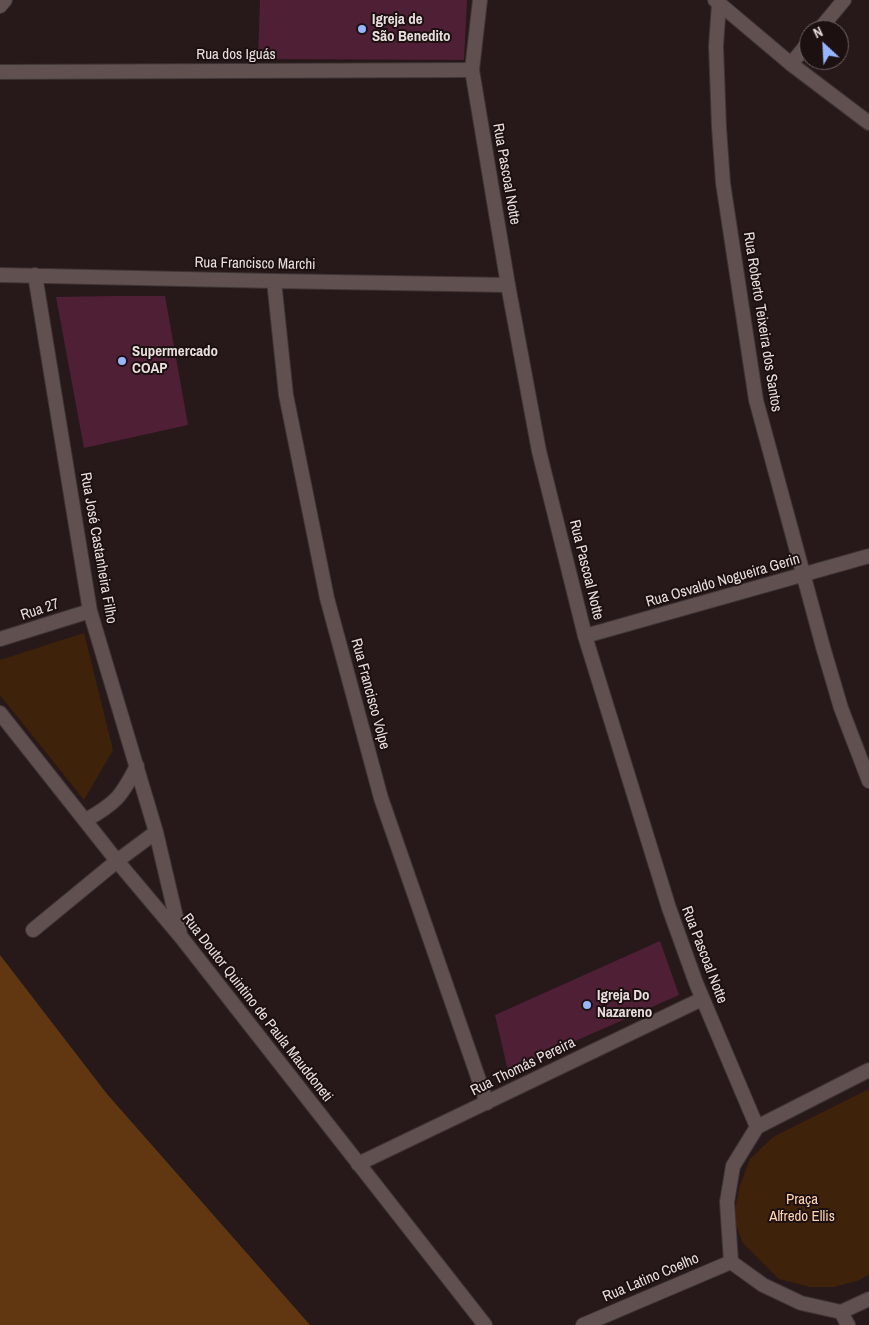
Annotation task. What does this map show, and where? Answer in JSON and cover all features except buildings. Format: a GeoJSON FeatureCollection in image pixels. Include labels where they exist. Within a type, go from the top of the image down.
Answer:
{"type":"FeatureCollection","features":[{"type":"Feature","properties":{"kind":"street"},"geometry":{"type":"LineString","coordinates":[[0,6],[5,0]]}},
{"type":"Feature","properties":{"kind":"street","name":"Rua Pascoal Notte"},"geometry":{"type":"LineString","coordinates":[[480,0],[472,70],[508,284],[540,451],[585,636],[668,908],[702,999],[756,1127]]}},
{"type":"Feature","properties":{"kind":"street"},"geometry":{"type":"LineString","coordinates":[[827,20],[844,0]]}},
{"type":"Feature","properties":{"kind":"street"},"geometry":{"type":"LineString","coordinates":[[717,2],[792,64],[869,123]]}},
{"type":"Feature","properties":{"kind":"street","name":"Rua Roberto Teixeira dos Santos"},"geometry":{"type":"LineString","coordinates":[[717,2],[716,46],[723,183],[756,400],[841,708],[869,781]]}},
{"type":"Feature","properties":{"kind":"street"},"geometry":{"type":"LineString","coordinates":[[792,64],[799,55]]}},
{"type":"Feature","properties":{"kind":"street","name":"Rua dos Iguás"},"geometry":{"type":"LineString","coordinates":[[0,72],[472,70]]}},
{"type":"Feature","properties":{"kind":"street","name":"Rua Francisco Marchi"},"geometry":{"type":"LineString","coordinates":[[0,275],[508,284]]}},
{"type":"Feature","properties":{"kind":"street","name":"Rua José Castanheira Filho"},"geometry":{"type":"LineString","coordinates":[[35,275],[90,611],[156,832],[181,937]]}},
{"type":"Feature","properties":{"kind":"street","name":"Rua Francisco Volpe"},"geometry":{"type":"LineString","coordinates":[[274,281],[286,395],[327,598],[381,798],[486,1103]]}},
{"type":"Feature","properties":{"kind":"street","name":"Rua Osvaldo Nogueira Gerin"},"geometry":{"type":"LineString","coordinates":[[585,636],[869,556]]}},
{"type":"Feature","properties":{"kind":"street","name":"Rua 27"},"geometry":{"type":"LineString","coordinates":[[0,639],[90,611]]}},
{"type":"Feature","properties":{"kind":"street","name":"Rua Doutor Quintino de Paula Mauddoneti"},"geometry":{"type":"LineString","coordinates":[[0,713],[117,861],[181,937],[485,1325]]}},
{"type":"Feature","properties":{"kind":"street"},"geometry":{"type":"LineString","coordinates":[[86,820],[108,808],[123,792],[137,766]]}},
{"type":"Feature","properties":{"kind":"street"},"geometry":{"type":"LineString","coordinates":[[33,930],[117,861],[156,832]]}},
{"type":"Feature","properties":{"kind":"street","name":"Rua Thomás Pereira"},"geometry":{"type":"LineString","coordinates":[[358,1164],[702,999]]}},
{"type":"Feature","properties":{"kind":"street"},"geometry":{"type":"LineString","coordinates":[[869,1070],[756,1127],[733,1166],[727,1202],[731,1262],[763,1285],[801,1303],[841,1312],[869,1299]]}},
{"type":"Feature","properties":{"kind":"street","name":"Rua Latino Coelho"},"geometry":{"type":"LineString","coordinates":[[584,1325],[731,1262]]}},
{"type":"Feature","properties":{"kind":"street"},"geometry":{"type":"LineString","coordinates":[[841,1312],[848,1325]]}},
{"type":"Feature","properties":{"kind":"green space"},"geometry":{"type":"Polygon","coordinates":[[[84,633],[113,750],[84,800],[0,695],[0,660],[84,633]]]}},
{"type":"Feature","properties":{"kind":"green space","name":"Praça Alfredo Ellis"},"geometry":{"type":"Polygon","coordinates":[[[869,1089],[869,1275],[857,1281],[834,1287],[810,1287],[779,1279],[743,1243],[733,1218],[740,1185],[750,1159],[773,1137],[869,1089]]]}},
{"type":"Feature","properties":{"kind":"shaded area"},"geometry":{"type":"Polygon","coordinates":[[[0,955],[107,1094],[310,1325],[0,1325],[0,955]]]}},
{"type":"Feature","properties":{"kind":"place","name":"Igreja de São Benedito"},"geometry":{"type":"Point","coordinates":[362,29]}},
{"type":"Feature","properties":{"kind":"place","name":"Supermercado COAP"},"geometry":{"type":"Point","coordinates":[122,361]}},
{"type":"Feature","properties":{"kind":"place","name":"Igreja Do Nazareno"},"geometry":{"type":"Point","coordinates":[587,1005]}}]}
